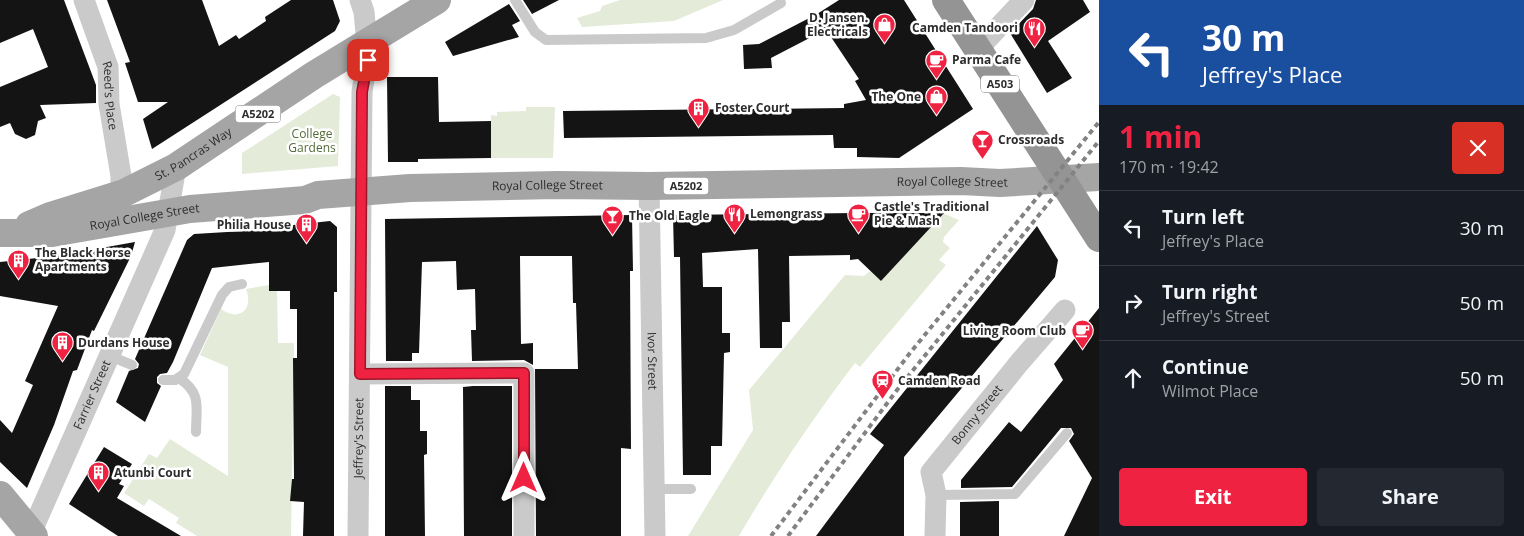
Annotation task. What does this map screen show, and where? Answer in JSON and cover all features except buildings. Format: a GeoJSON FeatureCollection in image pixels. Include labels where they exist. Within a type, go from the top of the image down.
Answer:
{"type":"FeatureCollection","features":[{"type":"Feature","properties":{"kind":"highway","name":"A503"},"geometry":{"type":"LineString","coordinates":[[946,0],[1099,238]]}},
{"type":"Feature","properties":{"kind":"main road","name":"St. Pancras Way"},"geometry":{"type":"LineString","coordinates":[[6,233],[121,185],[176,167],[367,38],[437,0]]}},
{"type":"Feature","properties":{"kind":"main road","name":"Royal College Street"},"geometry":{"type":"LineString","coordinates":[[6,233],[32,235],[52,233],[206,207],[305,200],[318,195],[410,188],[961,181],[1000,183],[1099,177]]}},
{"type":"Feature","properties":{"kind":"main road"},"geometry":{"type":"LineString","coordinates":[[0,495],[31,535]]}},
{"type":"Feature","properties":{"kind":"street","name":"Reed's Place"},"geometry":{"type":"LineString","coordinates":[[84,0],[108,67],[113,140],[121,185]]}},
{"type":"Feature","properties":{"kind":"street"},"geometry":{"type":"LineString","coordinates":[[978,49],[1024,0]]}},
{"type":"Feature","properties":{"kind":"street","name":"Jeffrey's Street"},"geometry":{"type":"LineString","coordinates":[[358,536],[362,92],[368,60],[362,6]]}},
{"type":"Feature","properties":{"kind":"street","name":"Farrier Street"},"geometry":{"type":"LineString","coordinates":[[31,535],[163,234],[169,212],[176,167]]}},
{"type":"Feature","properties":{"kind":"street","name":"Ivor Street"},"geometry":{"type":"LineString","coordinates":[[650,186],[655,536]]}},
{"type":"Feature","properties":{"kind":"street","name":"Bonny Street"},"geometry":{"type":"LineString","coordinates":[[935,536],[936,495],[931,472],[1019,363],[1065,310]]}},
{"type":"Feature","properties":{"kind":"street"},"geometry":{"type":"LineString","coordinates":[[360,374],[524,373],[524,536]]}},
{"type":"Feature","properties":{"kind":"lane"},"geometry":{"type":"LineString","coordinates":[[515,0],[535,32],[546,40],[706,38],[734,30],[781,3]]}},
{"type":"Feature","properties":{"kind":"lane"},"geometry":{"type":"LineString","coordinates":[[180,379],[222,295],[229,287],[242,284]]}},
{"type":"Feature","properties":{"kind":"lane"},"geometry":{"type":"LineString","coordinates":[[110,356],[132,365]]}},
{"type":"Feature","properties":{"kind":"lane"},"geometry":{"type":"LineString","coordinates":[[163,380],[180,379],[191,386],[196,398],[196,432]]}},
{"type":"Feature","properties":{"kind":"lane"},"geometry":{"type":"LineString","coordinates":[[936,495],[1015,494],[1067,433]]}},
{"type":"Feature","properties":{"kind":"lane"},"geometry":{"type":"LineString","coordinates":[[654,490],[691,489]]}},
{"type":"Feature","properties":{"kind":"green space"},"geometry":{"type":"Polygon","coordinates":[[[620,0],[723,0],[674,21],[582,27],[577,18],[600,11],[602,6],[620,0]]]}},
{"type":"Feature","properties":{"kind":"green space","name":"College Gardens"},"geometry":{"type":"Polygon","coordinates":[[[333,94],[340,97],[338,166],[242,174],[242,153],[333,94]]]}},
{"type":"Feature","properties":{"kind":"green space"},"geometry":{"type":"Polygon","coordinates":[[[526,107],[555,107],[553,158],[491,158],[491,115],[497,116],[497,112],[526,111],[526,107]]]}},
{"type":"Feature","properties":{"kind":"green space"},"geometry":{"type":"Polygon","coordinates":[[[940,212],[959,220],[944,237],[943,242],[950,248],[939,260],[946,265],[860,367],[855,363],[794,448],[739,536],[688,536],[753,430],[749,390],[845,275],[864,276],[870,271],[881,281],[935,222],[936,213],[940,212]]]}},
{"type":"Feature","properties":{"kind":"green space"},"geometry":{"type":"Polygon","coordinates":[[[269,285],[269,291],[277,291],[278,343],[294,343],[291,536],[197,536],[176,523],[179,518],[149,499],[144,506],[124,493],[149,454],[157,458],[170,439],[228,476],[228,367],[200,355],[221,309],[234,314],[243,312],[248,303],[246,289],[269,285]]]}},
{"type":"Feature","properties":{"kind":"railway"},"geometry":{"type":"LineString","coordinates":[[771,536],[910,353],[1099,122]]}},
{"type":"Feature","properties":{"kind":"railway"},"geometry":{"type":"LineString","coordinates":[[788,536],[897,390],[1099,141]]}},
{"type":"Feature","properties":{"kind":"place","name":"D. Jansen. Electricals"},"geometry":{"type":"Point","coordinates":[884,44]}},
{"type":"Feature","properties":{"kind":"place","name":"Camden Tandoori"},"geometry":{"type":"Point","coordinates":[1034,47]}},
{"type":"Feature","properties":{"kind":"place","name":"Parma Cafe"},"geometry":{"type":"Point","coordinates":[936,79]}},
{"type":"Feature","properties":{"kind":"place","name":"The One"},"geometry":{"type":"Point","coordinates":[937,116]}},
{"type":"Feature","properties":{"kind":"place","name":"Foster Court"},"geometry":{"type":"Point","coordinates":[699,127]}},
{"type":"Feature","properties":{"kind":"place","name":"Crossroads"},"geometry":{"type":"Point","coordinates":[982,159]}},
{"type":"Feature","properties":{"kind":"place","name":"Lemongrass"},"geometry":{"type":"Point","coordinates":[734,233]}},
{"type":"Feature","properties":{"kind":"place","name":"Castle's Traditional Pie & Mash"},"geometry":{"type":"Point","coordinates":[858,233]}},
{"type":"Feature","properties":{"kind":"place","name":"The Old Eagle"},"geometry":{"type":"Point","coordinates":[613,235]}},
{"type":"Feature","properties":{"kind":"place","name":"Philia House"},"geometry":{"type":"Point","coordinates":[307,244]}},
{"type":"Feature","properties":{"kind":"place","name":"The Black Horse Apartments"},"geometry":{"type":"Point","coordinates":[19,279]}},
{"type":"Feature","properties":{"kind":"place","name":"Living Room Club"},"geometry":{"type":"Point","coordinates":[1082,350]}},
{"type":"Feature","properties":{"kind":"place","name":"Durdans House"},"geometry":{"type":"Point","coordinates":[62,362]}},
{"type":"Feature","properties":{"kind":"place","name":"Camden Road"},"geometry":{"type":"Point","coordinates":[882,400]}},
{"type":"Feature","properties":{"kind":"place","name":"Atunbi Court"},"geometry":{"type":"Point","coordinates":[98,492]}},
{"type":"Feature","properties":{"kind":"route"},"geometry":{"type":"LineString","coordinates":[[368,60],[362,85],[360,374],[524,373],[524,478]]}}]}
